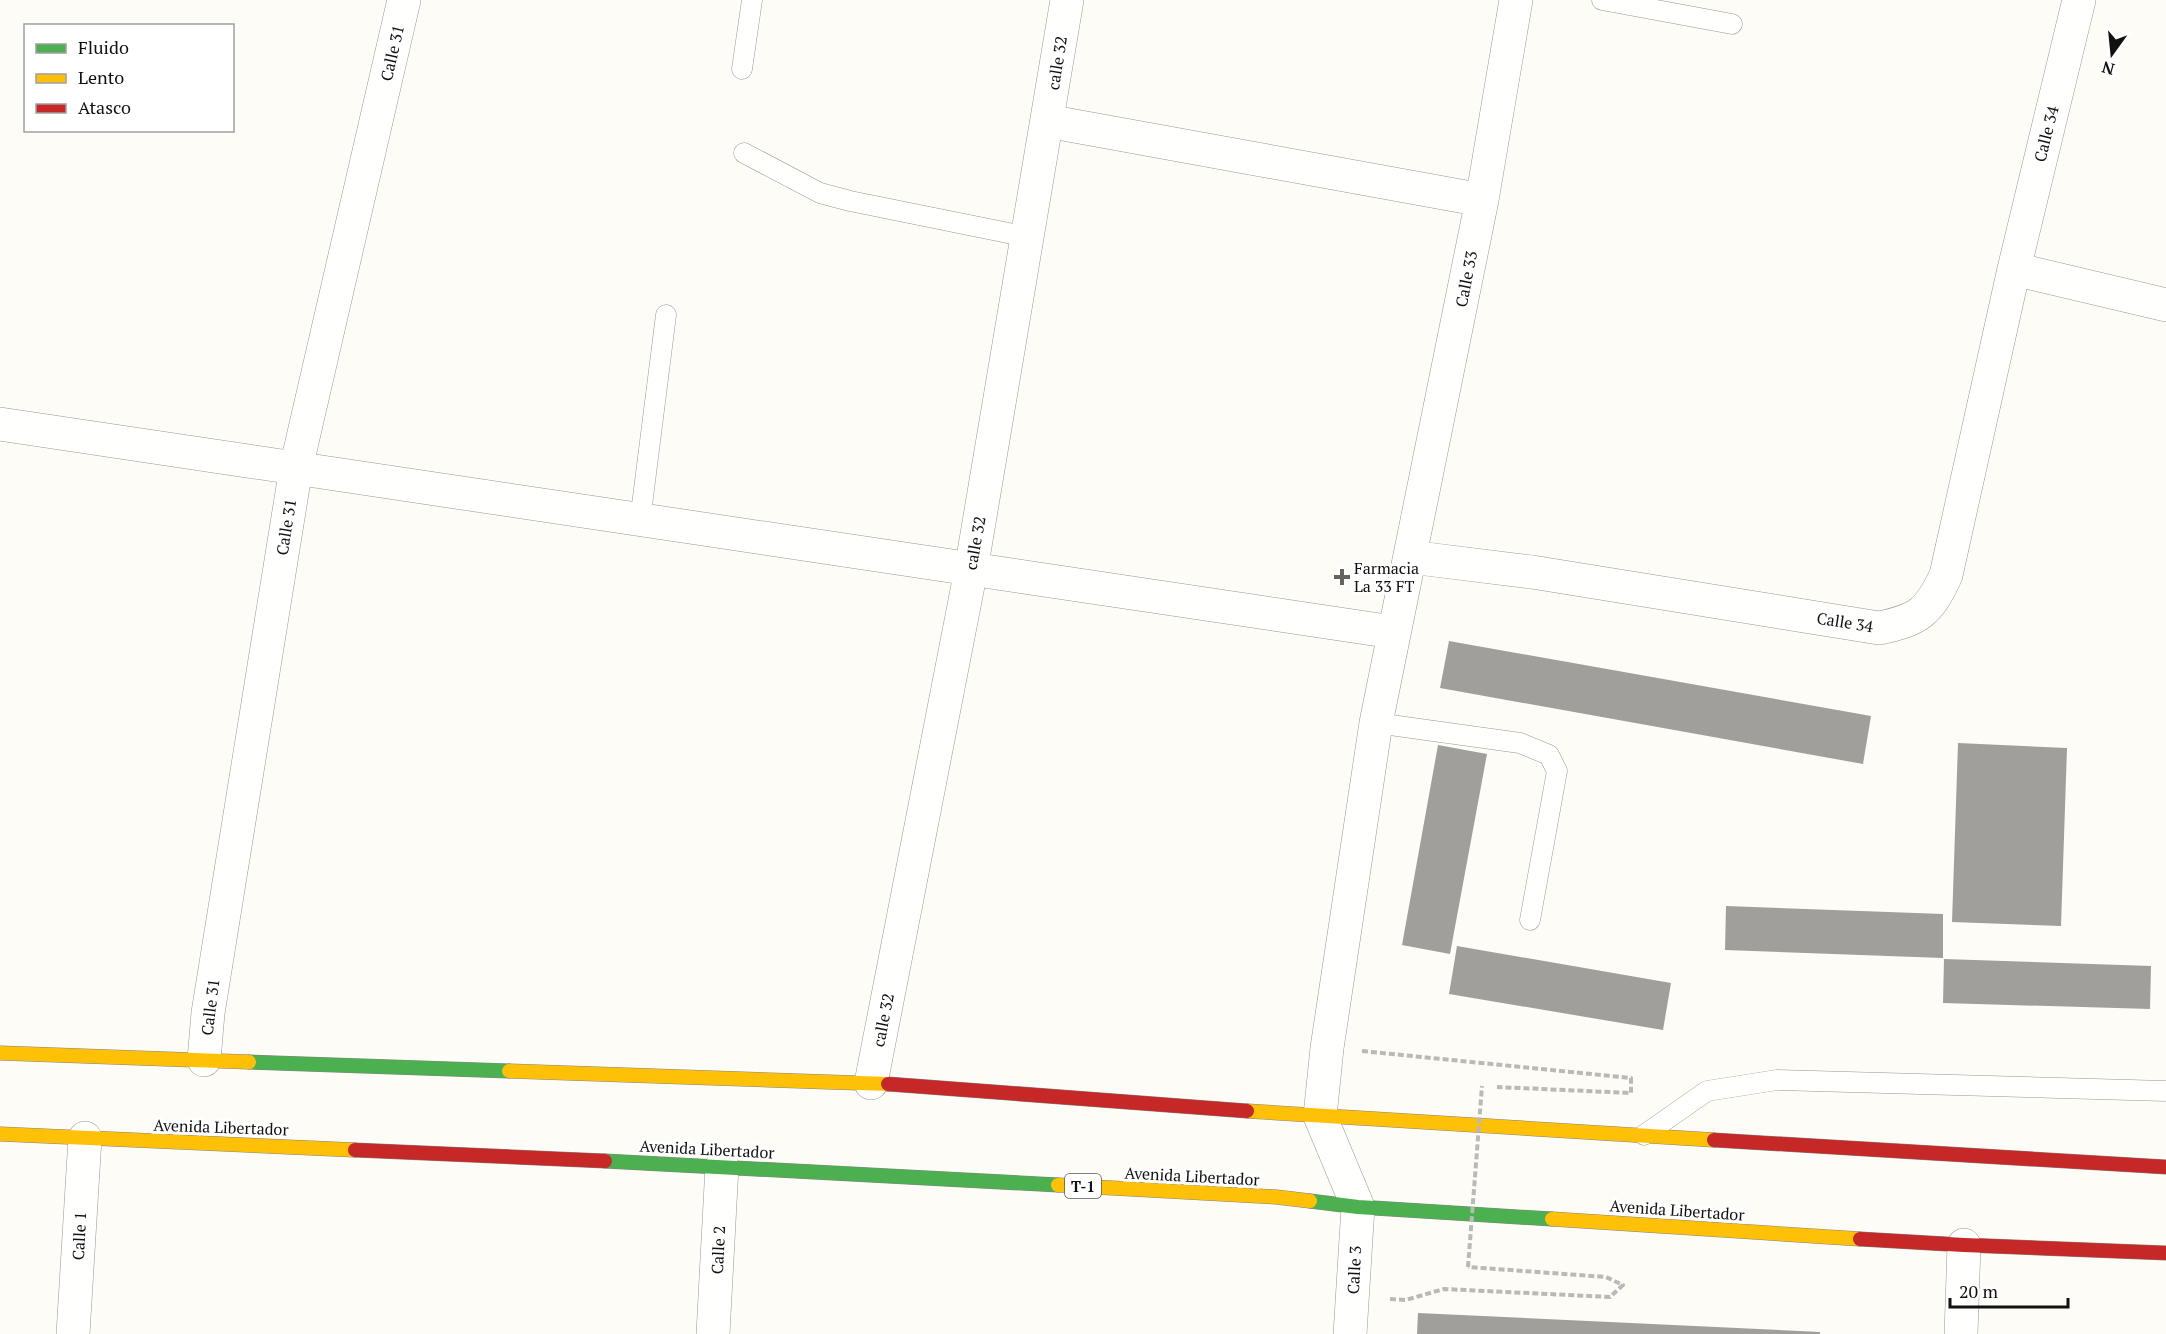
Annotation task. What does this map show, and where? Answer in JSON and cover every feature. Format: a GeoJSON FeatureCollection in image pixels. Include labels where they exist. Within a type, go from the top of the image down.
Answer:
{"type":"FeatureCollection","features":[{"type":"Feature","properties":{"kind":"main road"},"geometry":{"type":"LineString","coordinates":[[0,1053],[871,1083],[1320,1116],[2166,1167]]}},
{"type":"Feature","properties":{"kind":"main road","name":"Avenida Libertador"},"geometry":{"type":"LineString","coordinates":[[0,1134],[722,1166],[1276,1197],[1358,1207],[1964,1245],[2166,1253]]}},
{"type":"Feature","properties":{"kind":"street","name":"Calle 31"},"geometry":{"type":"LineString","coordinates":[[204,1060],[209,1001],[296,468],[404,0]]}},
{"type":"Feature","properties":{"kind":"street","name":"calle 32"},"geometry":{"type":"LineString","coordinates":[[871,1083],[971,570],[1067,0]]}},
{"type":"Feature","properties":{"kind":"street","name":"Calle 33"},"geometry":{"type":"LineString","coordinates":[[1320,1116],[1327,1048],[1376,723],[1482,200],[1516,0]]}},
{"type":"Feature","properties":{"kind":"street","name":"Calle 34"},"geometry":{"type":"LineString","coordinates":[[1410,557],[1532,572],[1879,627],[1904,623],[1919,614],[1935,600],[1946,575],[2014,269],[2079,0]]}},
{"type":"Feature","properties":{"kind":"street"},"geometry":{"type":"LineString","coordinates":[[1047,121],[1482,200]]}},
{"type":"Feature","properties":{"kind":"street"},"geometry":{"type":"LineString","coordinates":[[2014,269],[2166,305]]}},
{"type":"Feature","properties":{"kind":"street"},"geometry":{"type":"LineString","coordinates":[[0,424],[1393,632]]}},
{"type":"Feature","properties":{"kind":"street"},"geometry":{"type":"LineString","coordinates":[[1320,1116],[1358,1207]]}},
{"type":"Feature","properties":{"kind":"street","name":"Calle 1"},"geometry":{"type":"LineString","coordinates":[[73,1334],[85,1138]]}},
{"type":"Feature","properties":{"kind":"street","name":"Calle 2"},"geometry":{"type":"LineString","coordinates":[[713,1334],[722,1166]]}},
{"type":"Feature","properties":{"kind":"street","name":"Calle 3"},"geometry":{"type":"LineString","coordinates":[[1350,1334],[1358,1207]]}},
{"type":"Feature","properties":{"kind":"street"},"geometry":{"type":"LineString","coordinates":[[1962,1334],[1964,1245]]}},
{"type":"Feature","properties":{"kind":"lane"},"geometry":{"type":"LineString","coordinates":[[742,69],[752,0]]}},
{"type":"Feature","properties":{"kind":"lane"},"geometry":{"type":"LineString","coordinates":[[1602,0],[1732,24]]}},
{"type":"Feature","properties":{"kind":"lane"},"geometry":{"type":"LineString","coordinates":[[744,153],[820,193],[1028,237]]}},
{"type":"Feature","properties":{"kind":"lane"},"geometry":{"type":"LineString","coordinates":[[640,520],[666,315]]}},
{"type":"Feature","properties":{"kind":"lane"},"geometry":{"type":"LineString","coordinates":[[1376,723],[1520,743],[1549,755],[1557,771],[1530,920]]}},
{"type":"Feature","properties":{"kind":"lane"},"geometry":{"type":"LineString","coordinates":[[1644,1136],[1707,1091],[1777,1080],[2166,1091]]}},
{"type":"Feature","properties":{"kind":"path"},"geometry":{"type":"LineString","coordinates":[[1327,1048],[1631,1078],[1631,1093],[1482,1086],[1468,1267],[1606,1276],[1623,1285],[1611,1297],[1444,1289],[1406,1299],[1384,1299]]}},
{"type":"Feature","properties":{"kind":"building"},"geometry":{"type":"Polygon","coordinates":[[[1449,641],[1871,716],[1863,764],[1440,688],[1449,641]]]}},
{"type":"Feature","properties":{"kind":"building"},"geometry":{"type":"Polygon","coordinates":[[[1958,743],[2067,748],[2061,926],[1952,922],[1958,743]]]}},
{"type":"Feature","properties":{"kind":"building"},"geometry":{"type":"Polygon","coordinates":[[[1438,745],[1487,754],[1450,954],[1402,945],[1438,745]]]}},
{"type":"Feature","properties":{"kind":"building"},"geometry":{"type":"Polygon","coordinates":[[[1726,906],[1943,914],[1943,958],[1725,950],[1726,906]]]}},
{"type":"Feature","properties":{"kind":"building"},"geometry":{"type":"Polygon","coordinates":[[[1457,946],[1671,983],[1663,1030],[1449,994],[1457,946]]]}},
{"type":"Feature","properties":{"kind":"building"},"geometry":{"type":"Polygon","coordinates":[[[1944,959],[2151,966],[2150,1009],[1943,1003],[1944,959]]]}},
{"type":"Feature","properties":{"kind":"building"},"geometry":{"type":"Polygon","coordinates":[[[1418,1313],[1820,1332],[1820,1334],[1417,1334],[1418,1313]]]}},
{"type":"Feature","properties":{"kind":"traffic: fast"},"geometry":{"type":"LineString","coordinates":[[249,1062],[509,1071]]}},
{"type":"Feature","properties":{"kind":"traffic: fast"},"geometry":{"type":"LineString","coordinates":[[605,1161],[1058,1185]]}},
{"type":"Feature","properties":{"kind":"traffic: fast"},"geometry":{"type":"LineString","coordinates":[[1310,1201],[1358,1207],[1552,1219]]}},
{"type":"Feature","properties":{"kind":"traffic: slow"},"geometry":{"type":"LineString","coordinates":[[0,1053],[249,1062]]}},
{"type":"Feature","properties":{"kind":"traffic: slow"},"geometry":{"type":"LineString","coordinates":[[509,1071],[888,1084]]}},
{"type":"Feature","properties":{"kind":"traffic: slow"},"geometry":{"type":"LineString","coordinates":[[1247,1111],[1714,1140]]}},
{"type":"Feature","properties":{"kind":"traffic: slow"},"geometry":{"type":"LineString","coordinates":[[0,1134],[355,1150]]}},
{"type":"Feature","properties":{"kind":"traffic: slow"},"geometry":{"type":"LineString","coordinates":[[1058,1185],[1276,1197],[1310,1201]]}},
{"type":"Feature","properties":{"kind":"traffic: slow"},"geometry":{"type":"LineString","coordinates":[[1552,1219],[1860,1239]]}},
{"type":"Feature","properties":{"kind":"traffic: jam"},"geometry":{"type":"LineString","coordinates":[[888,1084],[1247,1111]]}},
{"type":"Feature","properties":{"kind":"traffic: jam"},"geometry":{"type":"LineString","coordinates":[[1714,1140],[2166,1167]]}},
{"type":"Feature","properties":{"kind":"traffic: jam"},"geometry":{"type":"LineString","coordinates":[[355,1150],[605,1161]]}},
{"type":"Feature","properties":{"kind":"traffic: jam"},"geometry":{"type":"LineString","coordinates":[[1860,1239],[2166,1253]]}},
{"type":"Feature","properties":{"kind":"place","name":"Farmacia La 33 FT"},"geometry":{"type":"Point","coordinates":[1342,577]}}]}
